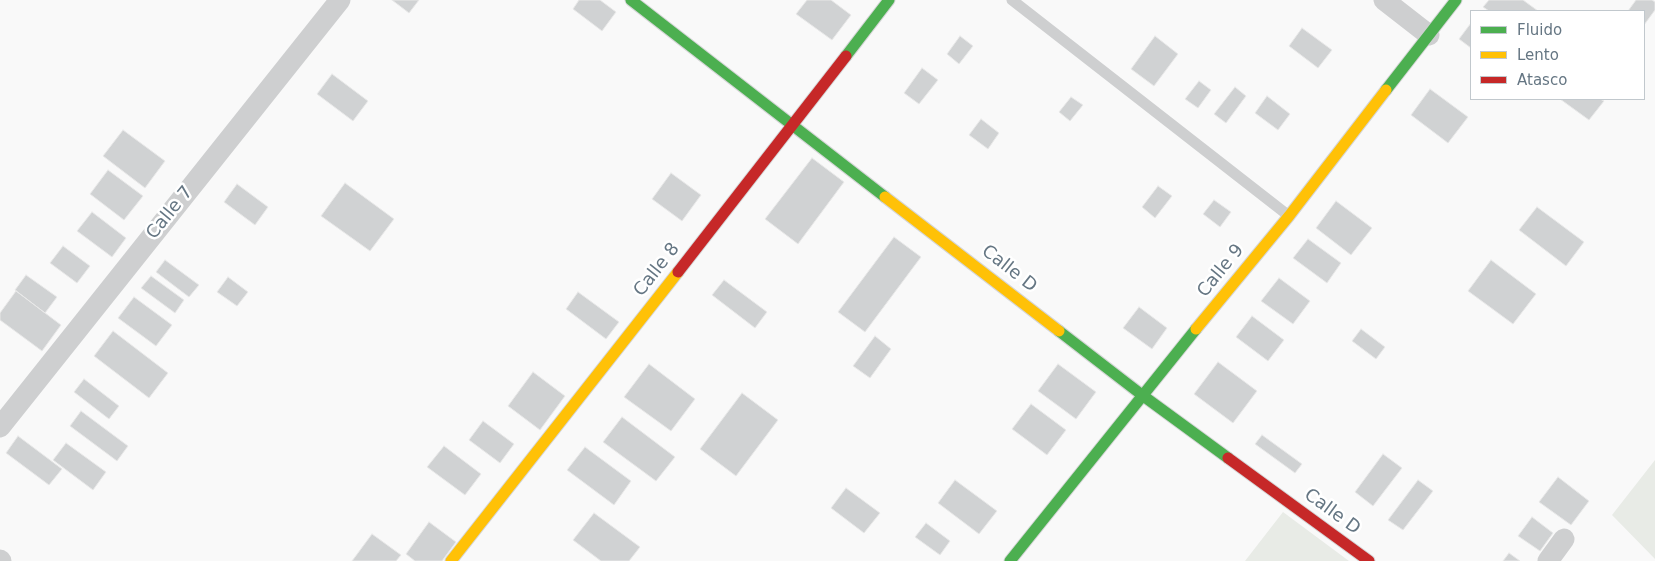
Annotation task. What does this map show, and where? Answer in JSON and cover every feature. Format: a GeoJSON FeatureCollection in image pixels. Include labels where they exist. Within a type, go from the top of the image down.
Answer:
{"type":"FeatureCollection","features":[{"type":"Feature","properties":{"kind":"street","name":"Calle 7"},"geometry":{"type":"LineString","coordinates":[[0,427],[340,0]]}},
{"type":"Feature","properties":{"kind":"street","name":"Calle D"},"geometry":{"type":"LineString","coordinates":[[631,0],[1142,395],[1369,561]]}},
{"type":"Feature","properties":{"kind":"street","name":"Calle 8"},"geometry":{"type":"LineString","coordinates":[[451,561],[794,125],[889,0]]}},
{"type":"Feature","properties":{"kind":"street"},"geometry":{"type":"LineString","coordinates":[[1384,0],[1429,35]]}},
{"type":"Feature","properties":{"kind":"street","name":"Calle 9"},"geometry":{"type":"LineString","coordinates":[[1010,561],[1142,395],[1289,216],[1456,0]]}},
{"type":"Feature","properties":{"kind":"street"},"geometry":{"type":"LineString","coordinates":[[1548,561],[1564,539]]}},
{"type":"Feature","properties":{"kind":"lane"},"geometry":{"type":"LineString","coordinates":[[1012,0],[1289,216]]}},
{"type":"Feature","properties":{"kind":"shaded area"},"geometry":{"type":"Polygon","coordinates":[[[1655,460],[1655,559],[1612,515],[1655,460]]]}},
{"type":"Feature","properties":{"kind":"shaded area"},"geometry":{"type":"Polygon","coordinates":[[[1283,512],[1349,561],[1245,561],[1283,512]]]}},
{"type":"Feature","properties":{"kind":"building"},"geometry":{"type":"Polygon","coordinates":[[[392,0],[419,0],[409,13],[392,0]]]}},
{"type":"Feature","properties":{"kind":"building"},"geometry":{"type":"Polygon","coordinates":[[[579,0],[600,0],[616,12],[602,31],[573,9],[579,0]]]}},
{"type":"Feature","properties":{"kind":"building"},"geometry":{"type":"Polygon","coordinates":[[[807,0],[831,0],[851,15],[832,40],[796,14],[807,0]]]}},
{"type":"Feature","properties":{"kind":"building"},"geometry":{"type":"Polygon","coordinates":[[[1489,0],[1523,0],[1537,10],[1488,10],[1483,7],[1489,0]]]}},
{"type":"Feature","properties":{"kind":"building"},"geometry":{"type":"Polygon","coordinates":[[[1636,0],[1652,0],[1655,2],[1655,10],[1645,24],[1645,10],[1629,10],[1636,0]]]}},
{"type":"Feature","properties":{"kind":"building"},"geometry":{"type":"Polygon","coordinates":[[[1470,24],[1470,47],[1459,39],[1470,24]]]}},
{"type":"Feature","properties":{"kind":"building"},"geometry":{"type":"Polygon","coordinates":[[[1302,28],[1332,50],[1318,68],[1289,46],[1302,28]]]}},
{"type":"Feature","properties":{"kind":"building"},"geometry":{"type":"Polygon","coordinates":[[[960,36],[973,46],[959,64],[947,54],[960,36]]]}},
{"type":"Feature","properties":{"kind":"building"},"geometry":{"type":"Polygon","coordinates":[[[1155,36],[1178,54],[1154,86],[1131,69],[1155,36]]]}},
{"type":"Feature","properties":{"kind":"building"},"geometry":{"type":"Polygon","coordinates":[[[922,68],[938,80],[919,104],[904,93],[922,68]]]}},
{"type":"Feature","properties":{"kind":"building"},"geometry":{"type":"Polygon","coordinates":[[[332,74],[368,101],[353,121],[317,94],[332,74]]]}},
{"type":"Feature","properties":{"kind":"building"},"geometry":{"type":"Polygon","coordinates":[[[1199,81],[1211,90],[1198,108],[1185,99],[1199,81]]]}},
{"type":"Feature","properties":{"kind":"building"},"geometry":{"type":"Polygon","coordinates":[[[1235,87],[1246,96],[1226,123],[1214,114],[1235,87]]]}},
{"type":"Feature","properties":{"kind":"building"},"geometry":{"type":"Polygon","coordinates":[[[1430,89],[1468,117],[1448,143],[1411,115],[1430,89]]]}},
{"type":"Feature","properties":{"kind":"building"},"geometry":{"type":"Polygon","coordinates":[[[1267,96],[1290,114],[1278,130],[1255,113],[1267,96]]]}},
{"type":"Feature","properties":{"kind":"building"},"geometry":{"type":"Polygon","coordinates":[[[1071,97],[1083,105],[1070,121],[1059,112],[1071,97]]]}},
{"type":"Feature","properties":{"kind":"building"},"geometry":{"type":"Polygon","coordinates":[[[1561,100],[1604,101],[1589,120],[1561,100]]]}},
{"type":"Feature","properties":{"kind":"building"},"geometry":{"type":"Polygon","coordinates":[[[981,119],[999,133],[988,149],[969,135],[981,119]]]}},
{"type":"Feature","properties":{"kind":"building"},"geometry":{"type":"Polygon","coordinates":[[[123,130],[165,161],[145,188],[103,156],[123,130]]]}},
{"type":"Feature","properties":{"kind":"building"},"geometry":{"type":"Polygon","coordinates":[[[812,158],[844,182],[798,244],[765,219],[812,158]]]}},
{"type":"Feature","properties":{"kind":"building"},"geometry":{"type":"Polygon","coordinates":[[[108,170],[143,196],[124,220],[90,194],[108,170]]]}},
{"type":"Feature","properties":{"kind":"building"},"geometry":{"type":"Polygon","coordinates":[[[671,173],[701,195],[682,221],[652,199],[671,173]]]}},
{"type":"Feature","properties":{"kind":"building"},"geometry":{"type":"Polygon","coordinates":[[[345,183],[394,219],[370,251],[321,216],[345,183]]]}},
{"type":"Feature","properties":{"kind":"building"},"geometry":{"type":"Polygon","coordinates":[[[237,184],[268,207],[255,225],[224,202],[237,184]]]}},
{"type":"Feature","properties":{"kind":"building"},"geometry":{"type":"Polygon","coordinates":[[[1158,186],[1172,196],[1155,218],[1142,207],[1158,186]]]}},
{"type":"Feature","properties":{"kind":"building"},"geometry":{"type":"Polygon","coordinates":[[[1214,200],[1231,212],[1220,227],[1203,214],[1214,200]]]}},
{"type":"Feature","properties":{"kind":"building"},"geometry":{"type":"Polygon","coordinates":[[[1336,201],[1372,228],[1351,255],[1316,228],[1336,201]]]}},
{"type":"Feature","properties":{"kind":"building"},"geometry":{"type":"Polygon","coordinates":[[[1537,207],[1584,242],[1566,266],[1519,230],[1537,207]]]}},
{"type":"Feature","properties":{"kind":"building"},"geometry":{"type":"Polygon","coordinates":[[[92,212],[126,238],[112,257],[77,231],[92,212]]]}},
{"type":"Feature","properties":{"kind":"building"},"geometry":{"type":"Polygon","coordinates":[[[894,237],[921,257],[865,332],[838,312],[894,237]]]}},
{"type":"Feature","properties":{"kind":"building"},"geometry":{"type":"Polygon","coordinates":[[[1308,239],[1341,263],[1327,283],[1293,258],[1308,239]]]}},
{"type":"Feature","properties":{"kind":"building"},"geometry":{"type":"Polygon","coordinates":[[[63,246],[90,266],[77,283],[50,263],[63,246]]]}},
{"type":"Feature","properties":{"kind":"building"},"geometry":{"type":"Polygon","coordinates":[[[165,260],[199,285],[189,297],[156,272],[165,260]]]}},
{"type":"Feature","properties":{"kind":"building"},"geometry":{"type":"Polygon","coordinates":[[[1491,260],[1536,294],[1513,324],[1468,291],[1491,260]]]}},
{"type":"Feature","properties":{"kind":"building"},"geometry":{"type":"Polygon","coordinates":[[[26,275],[57,297],[45,313],[15,290],[26,275]]]}},
{"type":"Feature","properties":{"kind":"building"},"geometry":{"type":"Polygon","coordinates":[[[151,276],[184,300],[175,313],[141,288],[151,276]]]}},
{"type":"Feature","properties":{"kind":"building"},"geometry":{"type":"Polygon","coordinates":[[[228,277],[248,292],[237,306],[217,292],[228,277]]]}},
{"type":"Feature","properties":{"kind":"building"},"geometry":{"type":"Polygon","coordinates":[[[1279,278],[1310,301],[1293,324],[1261,301],[1279,278]]]}},
{"type":"Feature","properties":{"kind":"building"},"geometry":{"type":"Polygon","coordinates":[[[724,280],[767,312],[755,328],[712,295],[724,280]]]}},
{"type":"Feature","properties":{"kind":"building"},"geometry":{"type":"Polygon","coordinates":[[[16,291],[61,325],[42,351],[0,320],[0,313],[16,291]]]}},
{"type":"Feature","properties":{"kind":"building"},"geometry":{"type":"Polygon","coordinates":[[[578,292],[619,322],[606,339],[566,309],[578,292]]]}},
{"type":"Feature","properties":{"kind":"building"},"geometry":{"type":"Polygon","coordinates":[[[134,297],[172,325],[156,346],[118,318],[134,297]]]}},
{"type":"Feature","properties":{"kind":"building"},"geometry":{"type":"Polygon","coordinates":[[[1139,307],[1167,328],[1152,349],[1123,328],[1139,307]]]}},
{"type":"Feature","properties":{"kind":"building"},"geometry":{"type":"Polygon","coordinates":[[[1252,316],[1284,340],[1268,361],[1236,337],[1252,316]]]}},
{"type":"Feature","properties":{"kind":"building"},"geometry":{"type":"Polygon","coordinates":[[[1361,329],[1385,347],[1376,359],[1352,341],[1361,329]]]}},
{"type":"Feature","properties":{"kind":"building"},"geometry":{"type":"Polygon","coordinates":[[[113,331],[168,373],[149,398],[94,356],[113,331]]]}},
{"type":"Feature","properties":{"kind":"building"},"geometry":{"type":"Polygon","coordinates":[[[875,336],[891,349],[870,378],[853,366],[875,336]]]}},
{"type":"Feature","properties":{"kind":"building"},"geometry":{"type":"Polygon","coordinates":[[[1218,362],[1257,391],[1233,423],[1194,394],[1218,362]]]}},
{"type":"Feature","properties":{"kind":"building"},"geometry":{"type":"Polygon","coordinates":[[[649,364],[695,399],[671,431],[624,397],[649,364]]]}},
{"type":"Feature","properties":{"kind":"building"},"geometry":{"type":"Polygon","coordinates":[[[1058,364],[1096,392],[1076,419],[1038,391],[1058,364]]]}},
{"type":"Feature","properties":{"kind":"building"},"geometry":{"type":"Polygon","coordinates":[[[533,372],[565,396],[540,430],[508,406],[533,372]]]}},
{"type":"Feature","properties":{"kind":"building"},"geometry":{"type":"Polygon","coordinates":[[[84,379],[119,406],[109,419],[74,392],[84,379]]]}},
{"type":"Feature","properties":{"kind":"building"},"geometry":{"type":"Polygon","coordinates":[[[742,393],[778,420],[736,476],[700,449],[742,393]]]}},
{"type":"Feature","properties":{"kind":"building"},"geometry":{"type":"Polygon","coordinates":[[[1031,404],[1066,430],[1047,455],[1012,429],[1031,404]]]}},
{"type":"Feature","properties":{"kind":"building"},"geometry":{"type":"Polygon","coordinates":[[[81,411],[128,446],[117,461],[70,426],[81,411]]]}},
{"type":"Feature","properties":{"kind":"building"},"geometry":{"type":"Polygon","coordinates":[[[622,417],[675,457],[656,481],[603,442],[622,417]]]}},
{"type":"Feature","properties":{"kind":"building"},"geometry":{"type":"Polygon","coordinates":[[[483,421],[514,444],[500,463],[469,440],[483,421]]]}},
{"type":"Feature","properties":{"kind":"building"},"geometry":{"type":"Polygon","coordinates":[[[1262,435],[1302,464],[1295,473],[1255,444],[1262,435]]]}},
{"type":"Feature","properties":{"kind":"building"},"geometry":{"type":"Polygon","coordinates":[[[18,436],[62,469],[49,485],[6,453],[18,436]]]}},
{"type":"Feature","properties":{"kind":"building"},"geometry":{"type":"Polygon","coordinates":[[[66,443],[106,472],[93,490],[53,460],[66,443]]]}},
{"type":"Feature","properties":{"kind":"building"},"geometry":{"type":"Polygon","coordinates":[[[444,446],[481,474],[465,495],[427,467],[444,446]]]}},
{"type":"Feature","properties":{"kind":"building"},"geometry":{"type":"Polygon","coordinates":[[[585,447],[631,481],[614,505],[567,470],[585,447]]]}},
{"type":"Feature","properties":{"kind":"building"},"geometry":{"type":"Polygon","coordinates":[[[1383,454],[1402,468],[1373,506],[1355,492],[1383,454]]]}},
{"type":"Feature","properties":{"kind":"building"},"geometry":{"type":"Polygon","coordinates":[[[1558,477],[1589,501],[1571,525],[1539,502],[1558,477]]]}},
{"type":"Feature","properties":{"kind":"building"},"geometry":{"type":"Polygon","coordinates":[[[955,480],[997,511],[979,534],[938,503],[955,480]]]}},
{"type":"Feature","properties":{"kind":"building"},"geometry":{"type":"Polygon","coordinates":[[[1418,480],[1433,491],[1403,530],[1388,520],[1418,480]]]}},
{"type":"Feature","properties":{"kind":"building"},"geometry":{"type":"Polygon","coordinates":[[[846,488],[880,513],[864,533],[831,508],[846,488]]]}},
{"type":"Feature","properties":{"kind":"building"},"geometry":{"type":"Polygon","coordinates":[[[594,513],[640,547],[629,561],[601,561],[573,540],[594,513]]]}},
{"type":"Feature","properties":{"kind":"building"},"geometry":{"type":"Polygon","coordinates":[[[1532,517],[1553,533],[1540,551],[1518,536],[1532,517]]]}},
{"type":"Feature","properties":{"kind":"building"},"geometry":{"type":"Polygon","coordinates":[[[429,522],[456,542],[442,561],[415,561],[406,554],[429,522]]]}},
{"type":"Feature","properties":{"kind":"building"},"geometry":{"type":"Polygon","coordinates":[[[926,523],[950,541],[940,555],[915,537],[926,523]]]}},
{"type":"Feature","properties":{"kind":"building"},"geometry":{"type":"Polygon","coordinates":[[[372,534],[401,555],[396,561],[352,561],[372,534]]]}},
{"type":"Feature","properties":{"kind":"building"},"geometry":{"type":"Polygon","coordinates":[[[1509,553],[1520,561],[1503,561],[1509,553]]]}},
{"type":"Feature","properties":{"kind":"traffic: fast"},"geometry":{"type":"LineString","coordinates":[[631,0],[885,197]]}},
{"type":"Feature","properties":{"kind":"traffic: fast"},"geometry":{"type":"LineString","coordinates":[[846,56],[889,0]]}},
{"type":"Feature","properties":{"kind":"traffic: fast"},"geometry":{"type":"LineString","coordinates":[[1386,90],[1456,0]]}},
{"type":"Feature","properties":{"kind":"traffic: fast"},"geometry":{"type":"LineString","coordinates":[[1010,561],[1196,329]]}},
{"type":"Feature","properties":{"kind":"traffic: fast"},"geometry":{"type":"LineString","coordinates":[[1059,331],[1228,458]]}},
{"type":"Feature","properties":{"kind":"traffic: slow"},"geometry":{"type":"LineString","coordinates":[[1196,329],[1289,216],[1386,90]]}},
{"type":"Feature","properties":{"kind":"traffic: slow"},"geometry":{"type":"LineString","coordinates":[[885,197],[1059,331]]}},
{"type":"Feature","properties":{"kind":"traffic: slow"},"geometry":{"type":"LineString","coordinates":[[451,561],[678,272]]}},
{"type":"Feature","properties":{"kind":"traffic: jam"},"geometry":{"type":"LineString","coordinates":[[678,272],[846,56]]}},
{"type":"Feature","properties":{"kind":"traffic: jam"},"geometry":{"type":"LineString","coordinates":[[1228,458],[1369,561]]}}]}
